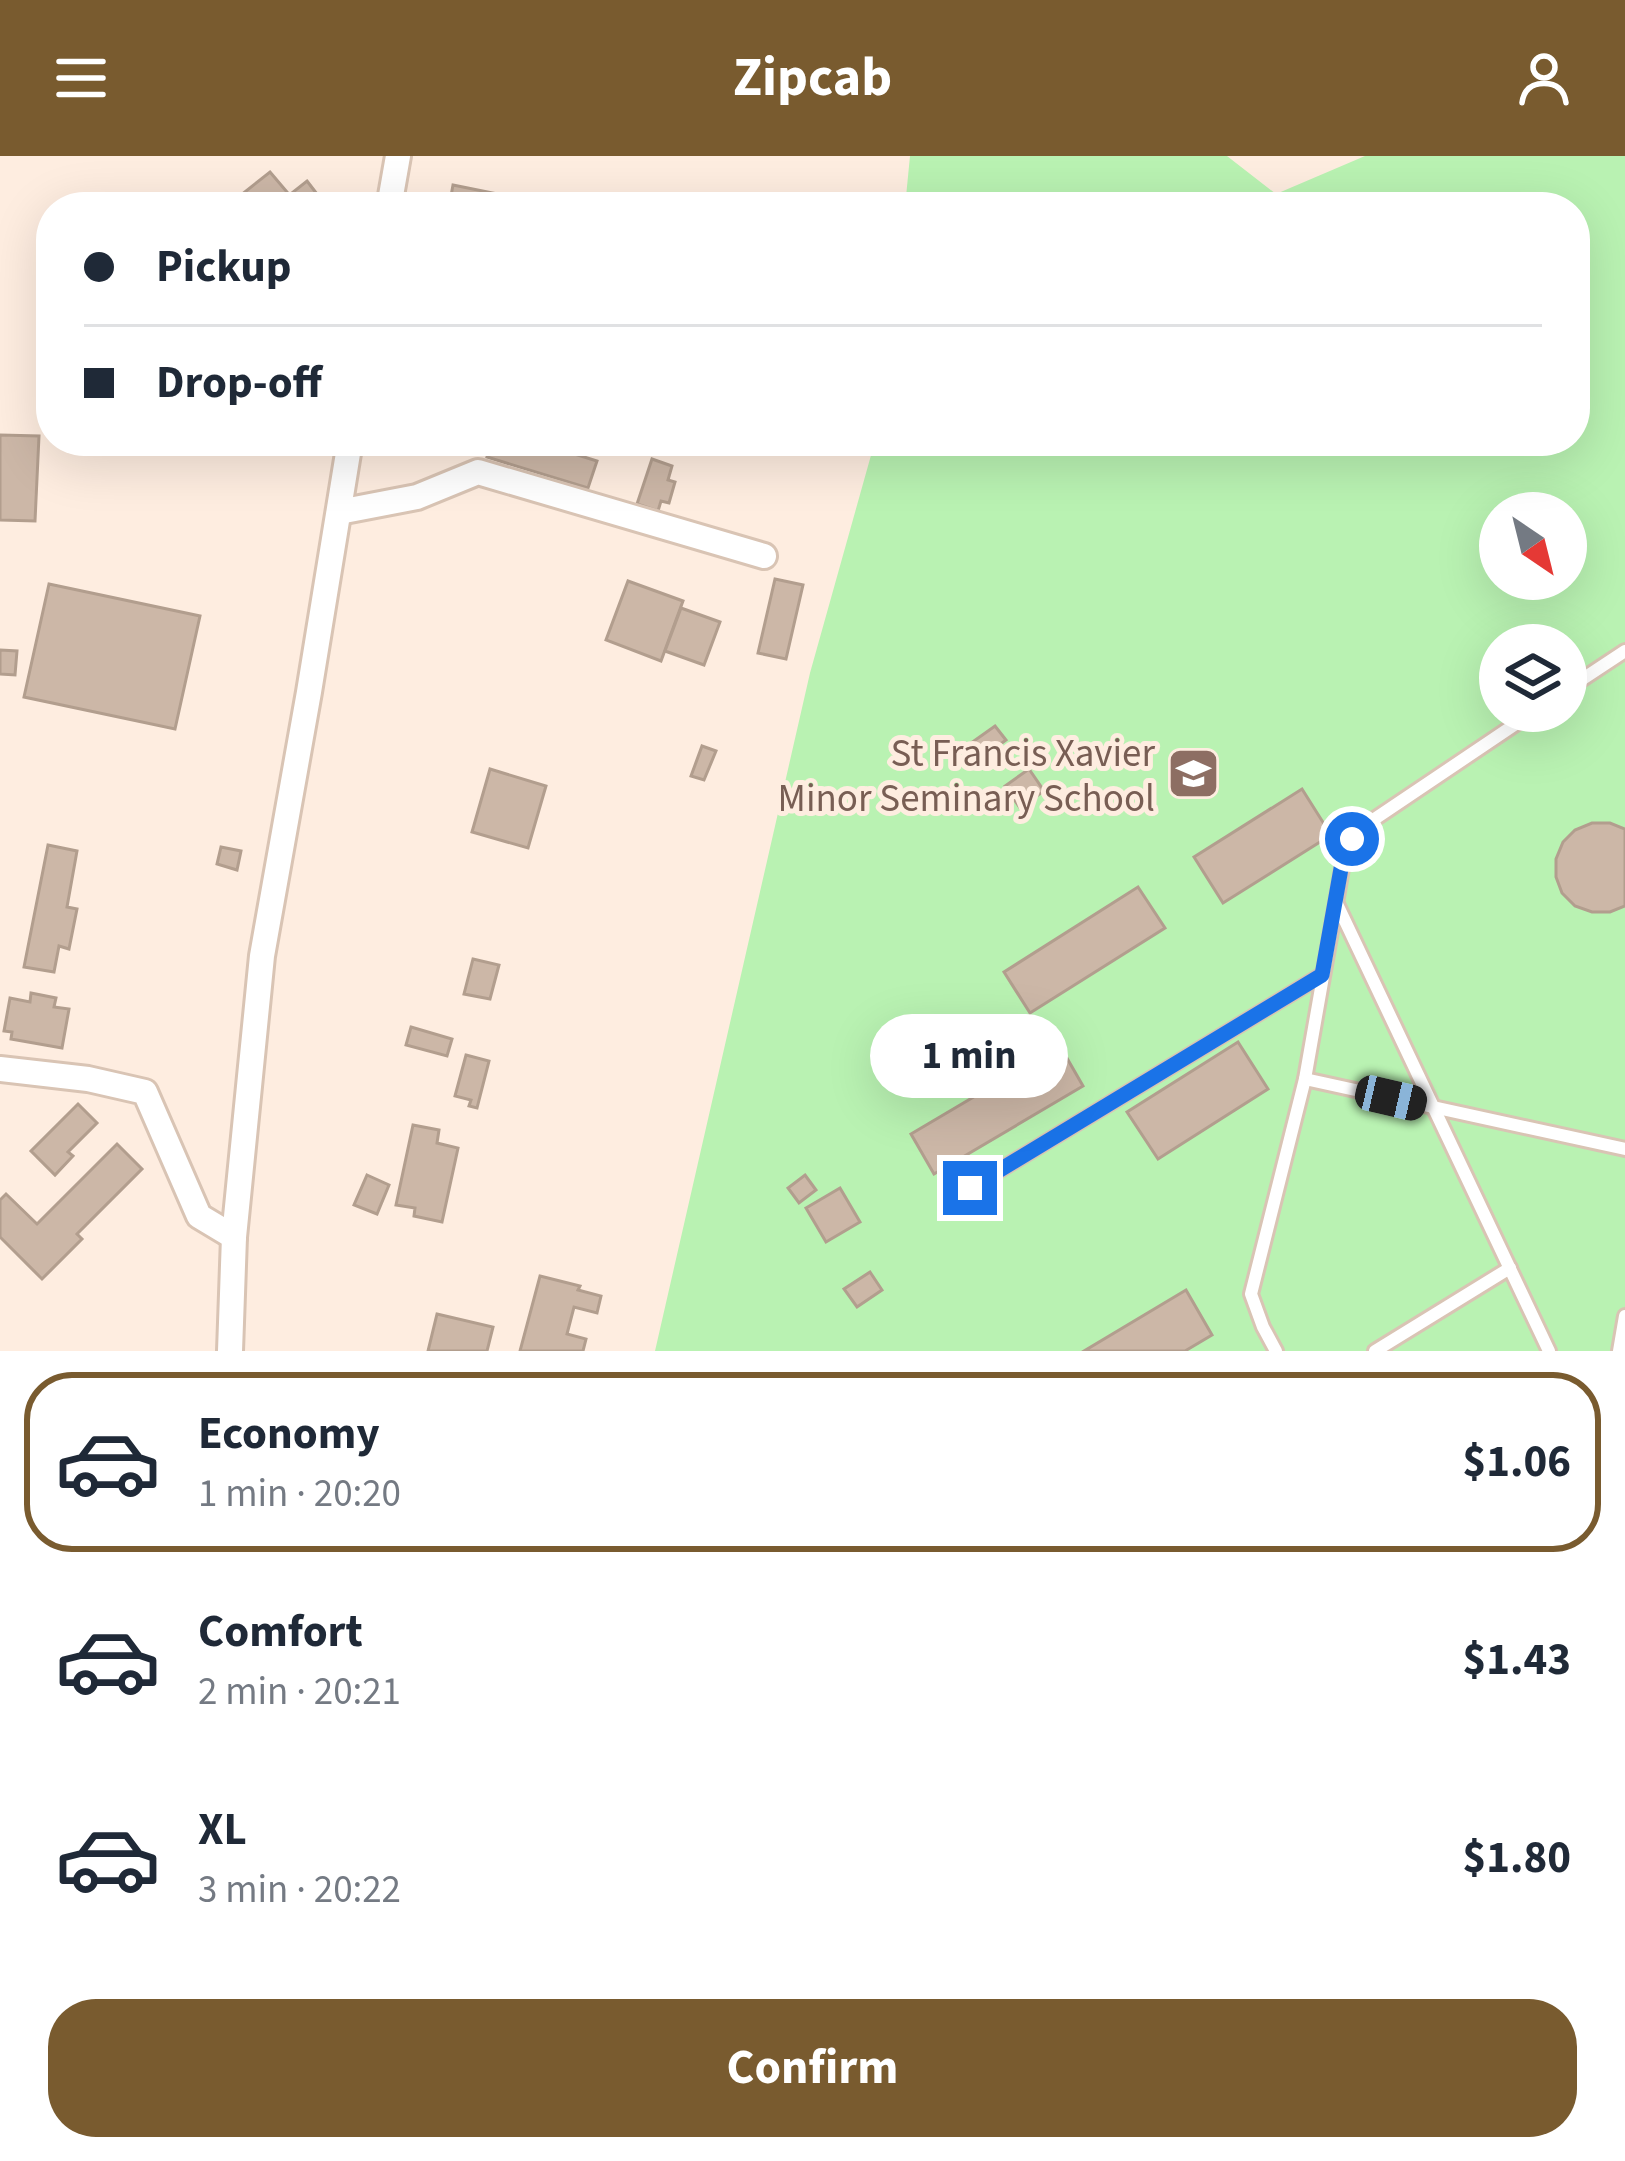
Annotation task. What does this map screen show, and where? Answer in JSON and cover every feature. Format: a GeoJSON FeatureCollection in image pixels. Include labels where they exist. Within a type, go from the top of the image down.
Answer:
{"type":"FeatureCollection","features":[{"type":"Feature","properties":{"kind":"street"},"geometry":{"type":"LineString","coordinates":[[391,192],[398,156]]}},
{"type":"Feature","properties":{"kind":"street"},"geometry":{"type":"LineString","coordinates":[[230,1351],[235,1237],[262,956],[348,456]]}},
{"type":"Feature","properties":{"kind":"street"},"geometry":{"type":"LineString","coordinates":[[339,512],[417,497],[478,472],[764,556]]}},
{"type":"Feature","properties":{"kind":"street"},"geometry":{"type":"LineString","coordinates":[[0,1069],[88,1079],[145,1092],[200,1216],[235,1237]]}},
{"type":"Feature","properties":{"kind":"lane"},"geometry":{"type":"LineString","coordinates":[[1587,677],[1625,651]]}},
{"type":"Feature","properties":{"kind":"lane"},"geometry":{"type":"LineString","coordinates":[[1276,1351],[1251,1294],[1304,1079],[1342,863],[1352,839],[1376,818],[1504,732]]}},
{"type":"Feature","properties":{"kind":"lane"},"geometry":{"type":"LineString","coordinates":[[1337,903],[1549,1351]]}},
{"type":"Feature","properties":{"kind":"lane"},"geometry":{"type":"LineString","coordinates":[[970,1188],[1322,975]]}},
{"type":"Feature","properties":{"kind":"lane"},"geometry":{"type":"LineString","coordinates":[[1304,1079],[1625,1149]]}},
{"type":"Feature","properties":{"kind":"lane"},"geometry":{"type":"LineString","coordinates":[[1375,1351],[1510,1268]]}},
{"type":"Feature","properties":{"kind":"lane"},"geometry":{"type":"LineString","coordinates":[[1619,1351],[1625,1316]]}},
{"type":"Feature","properties":{"kind":"green space","name":"St Francis Xavier Minor Seminary School"},"geometry":{"type":"Polygon","coordinates":[[[910,156],[1227,156],[1273,192],[906,192],[910,156]]]}},
{"type":"Feature","properties":{"kind":"green space","name":"St Francis Xavier Minor Seminary School"},"geometry":{"type":"Polygon","coordinates":[[[1365,156],[1625,156],[1625,1351],[655,1351],[810,673],[871,456],[1590,456],[1590,192],[1281,192],[1365,156]]]}},
{"type":"Feature","properties":{"kind":"building"},"geometry":{"type":"Polygon","coordinates":[[[270,172],[287,192],[245,192],[270,172]]]}},
{"type":"Feature","properties":{"kind":"building"},"geometry":{"type":"Polygon","coordinates":[[[307,181],[315,192],[293,192],[307,181]]]}},
{"type":"Feature","properties":{"kind":"building"},"geometry":{"type":"Polygon","coordinates":[[[453,185],[487,192],[452,192],[453,185]]]}},
{"type":"Feature","properties":{"kind":"building"},"geometry":{"type":"Polygon","coordinates":[[[0,435],[36,436],[35,521],[0,520],[0,435]]]}},
{"type":"Feature","properties":{"kind":"building"},"geometry":{"type":"Polygon","coordinates":[[[581,456],[597,461],[588,488],[487,457],[581,456]]]}},
{"type":"Feature","properties":{"kind":"building"},"geometry":{"type":"Polygon","coordinates":[[[652,459],[672,466],[668,480],[675,482],[669,503],[661,501],[658,511],[637,504],[652,459]]]}},
{"type":"Feature","properties":{"kind":"building"},"geometry":{"type":"Polygon","coordinates":[[[775,579],[803,585],[786,659],[758,653],[775,579]]]}},
{"type":"Feature","properties":{"kind":"building"},"geometry":{"type":"Polygon","coordinates":[[[628,581],[683,601],[661,661],[606,640],[628,581]]]}},
{"type":"Feature","properties":{"kind":"building"},"geometry":{"type":"Polygon","coordinates":[[[49,584],[200,616],[175,729],[24,697],[49,584]]]}},
{"type":"Feature","properties":{"kind":"building"},"geometry":{"type":"Polygon","coordinates":[[[681,608],[720,622],[704,665],[665,651],[681,608]]]}},
{"type":"Feature","properties":{"kind":"building"},"geometry":{"type":"Polygon","coordinates":[[[0,650],[17,651],[15,675],[0,674],[0,650]]]}},
{"type":"Feature","properties":{"kind":"building"},"geometry":{"type":"Polygon","coordinates":[[[995,726],[1006,740],[982,758],[971,743],[995,726]]]}},
{"type":"Feature","properties":{"kind":"building"},"geometry":{"type":"Polygon","coordinates":[[[702,746],[716,751],[704,780],[691,776],[702,746]]]}},
{"type":"Feature","properties":{"kind":"building"},"geometry":{"type":"Polygon","coordinates":[[[490,769],[546,786],[528,848],[472,832],[490,769]]]}},
{"type":"Feature","properties":{"kind":"building"},"geometry":{"type":"Polygon","coordinates":[[[1029,769],[1044,791],[1020,808],[1005,786],[1029,769]]]}},
{"type":"Feature","properties":{"kind":"building"},"geometry":{"type":"Polygon","coordinates":[[[1302,789],[1331,835],[1223,903],[1194,857],[1302,789]]]}},
{"type":"Feature","properties":{"kind":"building"},"geometry":{"type":"Polygon","coordinates":[[[1592,823],[1625,829],[1625,906],[1610,912],[1575,906],[1562,893],[1556,877],[1563,842],[1592,823]]]}},
{"type":"Feature","properties":{"kind":"building"},"geometry":{"type":"Polygon","coordinates":[[[48,845],[77,851],[67,907],[77,909],[69,949],[59,946],[54,972],[24,967],[48,845]]]}},
{"type":"Feature","properties":{"kind":"building"},"geometry":{"type":"Polygon","coordinates":[[[221,847],[241,851],[237,870],[217,864],[221,847]]]}},
{"type":"Feature","properties":{"kind":"building"},"geometry":{"type":"Polygon","coordinates":[[[1138,887],[1165,928],[1030,1013],[1004,972],[1138,887]]]}},
{"type":"Feature","properties":{"kind":"building"},"geometry":{"type":"Polygon","coordinates":[[[473,959],[499,965],[490,999],[464,994],[473,959]]]}},
{"type":"Feature","properties":{"kind":"building"},"geometry":{"type":"Polygon","coordinates":[[[31,993],[56,998],[54,1007],[69,1009],[62,1048],[11,1039],[12,1032],[4,1031],[10,998],[30,1002],[31,993]]]}},
{"type":"Feature","properties":{"kind":"building"},"geometry":{"type":"Polygon","coordinates":[[[411,1027],[452,1039],[447,1056],[406,1045],[411,1027]]]}},
{"type":"Feature","properties":{"kind":"building"},"geometry":{"type":"Polygon","coordinates":[[[1238,1042],[1268,1089],[1158,1159],[1127,1112],[1238,1042]]]}},
{"type":"Feature","properties":{"kind":"building"},"geometry":{"type":"Polygon","coordinates":[[[1060,1046],[1083,1086],[934,1174],[911,1134],[1060,1046]]]}},
{"type":"Feature","properties":{"kind":"building"},"geometry":{"type":"Polygon","coordinates":[[[466,1055],[489,1061],[477,1108],[469,1106],[471,1100],[455,1096],[466,1055]]]}},
{"type":"Feature","properties":{"kind":"building"},"geometry":{"type":"Polygon","coordinates":[[[78,1104],[97,1123],[68,1152],[73,1156],[55,1175],[31,1151],[78,1104]]]}},
{"type":"Feature","properties":{"kind":"building"},"geometry":{"type":"Polygon","coordinates":[[[413,1125],[439,1130],[437,1143],[458,1148],[442,1222],[414,1216],[415,1208],[396,1205],[413,1125]]]}},
{"type":"Feature","properties":{"kind":"building"},"geometry":{"type":"Polygon","coordinates":[[[117,1144],[142,1169],[77,1234],[82,1239],[42,1279],[0,1237],[0,1200],[6,1194],[37,1224],[117,1144]]]}},
{"type":"Feature","properties":{"kind":"building"},"geometry":{"type":"Polygon","coordinates":[[[367,1175],[389,1185],[377,1214],[354,1205],[367,1175]]]}},
{"type":"Feature","properties":{"kind":"building"},"geometry":{"type":"Polygon","coordinates":[[[805,1175],[816,1190],[799,1203],[788,1188],[805,1175]]]}},
{"type":"Feature","properties":{"kind":"building"},"geometry":{"type":"Polygon","coordinates":[[[840,1188],[860,1222],[826,1242],[806,1208],[840,1188]]]}},
{"type":"Feature","properties":{"kind":"building"},"geometry":{"type":"Polygon","coordinates":[[[870,1272],[882,1290],[857,1307],[844,1289],[870,1272]]]}},
{"type":"Feature","properties":{"kind":"building"},"geometry":{"type":"Polygon","coordinates":[[[540,1276],[601,1296],[597,1313],[574,1307],[567,1334],[586,1339],[583,1351],[520,1351],[540,1276]]]}},
{"type":"Feature","properties":{"kind":"building"},"geometry":{"type":"Polygon","coordinates":[[[1186,1290],[1212,1335],[1185,1351],[1084,1351],[1186,1290]]]}},
{"type":"Feature","properties":{"kind":"building"},"geometry":{"type":"Polygon","coordinates":[[[437,1314],[493,1327],[487,1351],[428,1351],[437,1314]]]}},
{"type":"Feature","properties":{"kind":"place","name":"St Francis Xavier Minor Seminary School"},"geometry":{"type":"Point","coordinates":[1194,774]}},
{"type":"Feature","properties":{"kind":"route"},"geometry":{"type":"LineString","coordinates":[[970,1188],[1322,975],[1342,863],[1352,839]]}}]}
